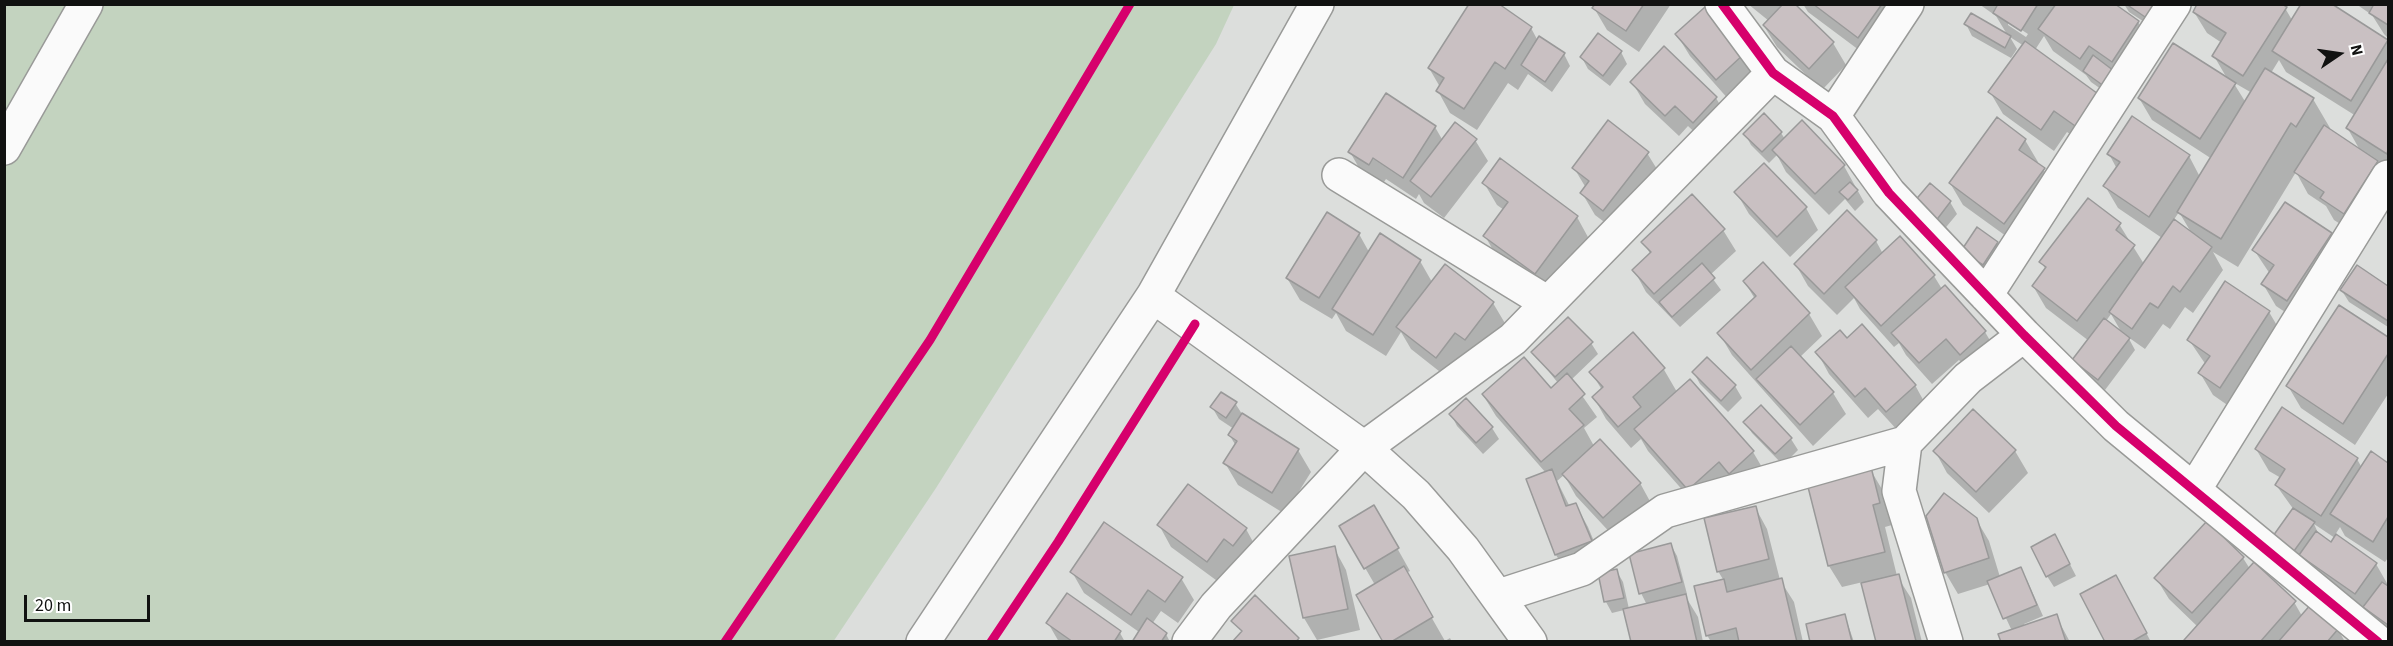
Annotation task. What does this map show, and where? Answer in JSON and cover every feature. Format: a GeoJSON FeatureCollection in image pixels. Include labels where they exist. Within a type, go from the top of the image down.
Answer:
{"type":"FeatureCollection","features":[{"type":"Feature","properties":{"kind":"street"},"geometry":{"type":"LineString","coordinates":[[4,148],[86,4]]}},
{"type":"Feature","properties":{"kind":"street"},"geometry":{"type":"LineString","coordinates":[[923,642],[1153,296],[1317,4]]}},
{"type":"Feature","properties":{"kind":"street"},"geometry":{"type":"LineString","coordinates":[[1722,4],[1773,74],[1833,116],[1889,194],[2024,335],[2116,426],[2378,642]]}},
{"type":"Feature","properties":{"kind":"street"},"geometry":{"type":"LineString","coordinates":[[1833,116],[1907,4]]}},
{"type":"Feature","properties":{"kind":"street"},"geometry":{"type":"LineString","coordinates":[[1986,294],[2174,4]]}},
{"type":"Feature","properties":{"kind":"street"},"geometry":{"type":"LineString","coordinates":[[1190,642],[1216,606],[1364,448],[1513,339],[1773,74]]}},
{"type":"Feature","properties":{"kind":"street"},"geometry":{"type":"LineString","coordinates":[[1339,175],[1548,303]]}},
{"type":"Feature","properties":{"kind":"street"},"geometry":{"type":"LineString","coordinates":[[2194,489],[2388,177]]}},
{"type":"Feature","properties":{"kind":"street"},"geometry":{"type":"LineString","coordinates":[[1153,296],[1364,448],[1416,495],[1499,596],[1530,642]]}},
{"type":"Feature","properties":{"kind":"street"},"geometry":{"type":"LineString","coordinates":[[1499,596],[1582,568],[1665,511],[1905,443],[1968,378],[2024,335]]}},
{"type":"Feature","properties":{"kind":"street"},"geometry":{"type":"LineString","coordinates":[[1905,443],[1899,491],[1946,642]]}},
{"type":"Feature","properties":{"kind":"green space"},"geometry":{"type":"Polygon","coordinates":[[[4,5],[1234,5],[1216,44],[936,488],[833,642],[5,641],[4,5]]]}},
{"type":"Feature","properties":{"kind":"building"},"geometry":{"type":"Polygon","coordinates":[[[1469,4],[1499,4],[1532,27],[1505,69],[1495,62],[1464,109],[1436,91],[1444,78],[1428,68],[1469,4]]]}},
{"type":"Feature","properties":{"kind":"building"},"geometry":{"type":"Polygon","coordinates":[[[1595,4],[1644,4],[1626,31],[1592,8],[1595,4]]]}},
{"type":"Feature","properties":{"kind":"building"},"geometry":{"type":"Polygon","coordinates":[[[1783,4],[1795,4],[1834,42],[1809,69],[1763,25],[1783,4]]]}},
{"type":"Feature","properties":{"kind":"building"},"geometry":{"type":"Polygon","coordinates":[[[1813,4],[1882,4],[1858,38],[1813,4]]]}},
{"type":"Feature","properties":{"kind":"building"},"geometry":{"type":"Polygon","coordinates":[[[1998,4],[2038,4],[2021,31],[1993,13],[1998,4]]]}},
{"type":"Feature","properties":{"kind":"building"},"geometry":{"type":"Polygon","coordinates":[[[2056,4],[2115,4],[2139,21],[2112,62],[2089,46],[2080,59],[2038,29],[2056,4]]]}},
{"type":"Feature","properties":{"kind":"building"},"geometry":{"type":"Polygon","coordinates":[[[2126,4],[2157,4],[2148,19],[2126,4]]]}},
{"type":"Feature","properties":{"kind":"building"},"geometry":{"type":"Polygon","coordinates":[[[2197,4],[2282,4],[2287,7],[2243,76],[2212,56],[2226,33],[2193,12],[2197,4]]]}},
{"type":"Feature","properties":{"kind":"building"},"geometry":{"type":"Polygon","coordinates":[[[2301,4],[2332,4],[2388,40],[2351,101],[2272,51],[2301,4]]]}},
{"type":"Feature","properties":{"kind":"building"},"geometry":{"type":"Polygon","coordinates":[[[2374,4],[2388,4],[2388,25],[2369,13],[2374,4]]]}},
{"type":"Feature","properties":{"kind":"building"},"geometry":{"type":"Polygon","coordinates":[[[1705,7],[1745,53],[1716,80],[1675,34],[1705,7]]]}},
{"type":"Feature","properties":{"kind":"building"},"geometry":{"type":"Polygon","coordinates":[[[1971,13],[2011,36],[2005,48],[1964,24],[1971,13]]]}},
{"type":"Feature","properties":{"kind":"building"},"geometry":{"type":"Polygon","coordinates":[[[1598,33],[1622,51],[1603,76],[1580,57],[1598,33]]]}},
{"type":"Feature","properties":{"kind":"building"},"geometry":{"type":"Polygon","coordinates":[[[1539,36],[1565,53],[1545,82],[1521,65],[1539,36]]]}},
{"type":"Feature","properties":{"kind":"building"},"geometry":{"type":"Polygon","coordinates":[[[2025,41],[2101,96],[2078,128],[2054,111],[2041,130],[1988,92],[2025,41]]]}},
{"type":"Feature","properties":{"kind":"building"},"geometry":{"type":"Polygon","coordinates":[[[2173,43],[2236,83],[2200,139],[2138,98],[2173,43]]]}},
{"type":"Feature","properties":{"kind":"building"},"geometry":{"type":"Polygon","coordinates":[[[1664,46],[1717,97],[1693,123],[1675,106],[1665,116],[1630,82],[1664,46]]]}},
{"type":"Feature","properties":{"kind":"building"},"geometry":{"type":"Polygon","coordinates":[[[2093,55],[2118,74],[2108,89],[2083,71],[2093,55]]]}},
{"type":"Feature","properties":{"kind":"building"},"geometry":{"type":"Polygon","coordinates":[[[2388,59],[2388,150],[2387,154],[2346,128],[2388,59]]]}},
{"type":"Feature","properties":{"kind":"building"},"geometry":{"type":"Polygon","coordinates":[[[2265,68],[2314,98],[2296,127],[2291,123],[2221,239],[2177,212],[2265,68]]]}},
{"type":"Feature","properties":{"kind":"building"},"geometry":{"type":"Polygon","coordinates":[[[1386,93],[1436,126],[1403,178],[1373,158],[1369,165],[1348,152],[1386,93]]]}},
{"type":"Feature","properties":{"kind":"building"},"geometry":{"type":"Polygon","coordinates":[[[1764,113],[1782,132],[1762,152],[1743,134],[1764,113]]]}},
{"type":"Feature","properties":{"kind":"building"},"geometry":{"type":"Polygon","coordinates":[[[2132,116],[2190,155],[2149,217],[2103,186],[2120,162],[2107,154],[2132,116]]]}},
{"type":"Feature","properties":{"kind":"building"},"geometry":{"type":"Polygon","coordinates":[[[1997,117],[2026,139],[2019,150],[2045,168],[2004,224],[1949,183],[1997,117]]]}},
{"type":"Feature","properties":{"kind":"building"},"geometry":{"type":"Polygon","coordinates":[[[1608,120],[1649,152],[1603,211],[1580,193],[1589,181],[1572,168],[1608,120]]]}},
{"type":"Feature","properties":{"kind":"building"},"geometry":{"type":"Polygon","coordinates":[[[1802,120],[1845,165],[1815,194],[1772,150],[1802,120]]]}},
{"type":"Feature","properties":{"kind":"building"},"geometry":{"type":"Polygon","coordinates":[[[1455,122],[1477,139],[1431,197],[1410,181],[1455,122]]]}},
{"type":"Feature","properties":{"kind":"building"},"geometry":{"type":"Polygon","coordinates":[[[2324,125],[2378,161],[2344,214],[2320,198],[2324,192],[2294,172],[2324,125]]]}},
{"type":"Feature","properties":{"kind":"building"},"geometry":{"type":"Polygon","coordinates":[[[1500,158],[1578,216],[1535,274],[1483,236],[1508,202],[1482,183],[1500,158]]]}},
{"type":"Feature","properties":{"kind":"building"},"geometry":{"type":"Polygon","coordinates":[[[1764,163],[1807,207],[1777,237],[1734,192],[1764,163]]]}},
{"type":"Feature","properties":{"kind":"building"},"geometry":{"type":"Polygon","coordinates":[[[1850,182],[1858,190],[1848,200],[1839,192],[1850,182]]]}},
{"type":"Feature","properties":{"kind":"building"},"geometry":{"type":"Polygon","coordinates":[[[1930,183],[1951,201],[1935,222],[1913,203],[1930,183]]]}},
{"type":"Feature","properties":{"kind":"building"},"geometry":{"type":"Polygon","coordinates":[[[1692,194],[1725,229],[1654,294],[1632,270],[1651,252],[1641,242],[1692,194]]]}},
{"type":"Feature","properties":{"kind":"building"},"geometry":{"type":"Polygon","coordinates":[[[2088,198],[2121,223],[2116,230],[2135,245],[2077,321],[2032,286],[2046,267],[2039,262],[2088,198]]]}},
{"type":"Feature","properties":{"kind":"building"},"geometry":{"type":"Polygon","coordinates":[[[2285,202],[2332,233],[2287,301],[2261,284],[2274,265],[2252,250],[2285,202]]]}},
{"type":"Feature","properties":{"kind":"building"},"geometry":{"type":"Polygon","coordinates":[[[1847,210],[1877,240],[1824,294],[1794,264],[1847,210]]]}},
{"type":"Feature","properties":{"kind":"building"},"geometry":{"type":"Polygon","coordinates":[[[1327,212],[1360,233],[1319,298],[1286,278],[1327,212]]]}},
{"type":"Feature","properties":{"kind":"building"},"geometry":{"type":"Polygon","coordinates":[[[2174,219],[2212,247],[2180,292],[2173,286],[2158,308],[2150,303],[2132,329],[2109,312],[2174,219]]]}},
{"type":"Feature","properties":{"kind":"building"},"geometry":{"type":"Polygon","coordinates":[[[1977,227],[1998,242],[1983,265],[1961,251],[1977,227]]]}},
{"type":"Feature","properties":{"kind":"building"},"geometry":{"type":"Polygon","coordinates":[[[1380,233],[1421,260],[1373,335],[1332,309],[1380,233]]]}},
{"type":"Feature","properties":{"kind":"building"},"geometry":{"type":"Polygon","coordinates":[[[1900,236],[1935,275],[1881,326],[1845,287],[1900,236]]]}},
{"type":"Feature","properties":{"kind":"building"},"geometry":{"type":"Polygon","coordinates":[[[1763,262],[1810,313],[1751,370],[1717,333],[1756,296],[1743,281],[1763,262]]]}},
{"type":"Feature","properties":{"kind":"building"},"geometry":{"type":"Polygon","coordinates":[[[1702,263],[1715,278],[1672,317],[1659,302],[1702,263]]]}},
{"type":"Feature","properties":{"kind":"building"},"geometry":{"type":"Polygon","coordinates":[[[1445,264],[1494,302],[1465,340],[1455,333],[1436,358],[1396,327],[1445,264]]]}},
{"type":"Feature","properties":{"kind":"building"},"geometry":{"type":"Polygon","coordinates":[[[2357,265],[2388,286],[2388,321],[2340,290],[2357,265]]]}},
{"type":"Feature","properties":{"kind":"building"},"geometry":{"type":"Polygon","coordinates":[[[2225,281],[2270,311],[2220,388],[2198,373],[2210,356],[2187,340],[2225,281]]]}},
{"type":"Feature","properties":{"kind":"building"},"geometry":{"type":"Polygon","coordinates":[[[1945,285],[1986,331],[1960,355],[1946,339],[1919,363],[1891,333],[1945,285]]]}},
{"type":"Feature","properties":{"kind":"building"},"geometry":{"type":"Polygon","coordinates":[[[2339,305],[2388,337],[2388,354],[2343,424],[2286,386],[2339,305]]]}},
{"type":"Feature","properties":{"kind":"building"},"geometry":{"type":"Polygon","coordinates":[[[1568,317],[1593,342],[1555,377],[1531,352],[1568,317]]]}},
{"type":"Feature","properties":{"kind":"building"},"geometry":{"type":"Polygon","coordinates":[[[2104,318],[2130,338],[2098,380],[2072,360],[2104,318]]]}},
{"type":"Feature","properties":{"kind":"building"},"geometry":{"type":"Polygon","coordinates":[[[1862,324],[1916,385],[1886,412],[1865,388],[1855,397],[1815,352],[1840,330],[1847,338],[1862,324]]]}},
{"type":"Feature","properties":{"kind":"building"},"geometry":{"type":"Polygon","coordinates":[[[1633,332],[1665,368],[1633,397],[1641,407],[1618,427],[1592,397],[1603,387],[1589,372],[1633,332]]]}},
{"type":"Feature","properties":{"kind":"building"},"geometry":{"type":"Polygon","coordinates":[[[1791,346],[1834,392],[1800,425],[1756,379],[1791,346]]]}},
{"type":"Feature","properties":{"kind":"building"},"geometry":{"type":"Polygon","coordinates":[[[1524,357],[1551,388],[1567,373],[1585,394],[1569,409],[1584,425],[1541,462],[1482,394],[1524,357]]]}},
{"type":"Feature","properties":{"kind":"building"},"geometry":{"type":"Polygon","coordinates":[[[1707,357],[1736,385],[1721,401],[1692,372],[1707,357]]]}},
{"type":"Feature","properties":{"kind":"building"},"geometry":{"type":"Polygon","coordinates":[[[1690,379],[1754,451],[1729,474],[1719,462],[1688,490],[1634,429],[1690,379]]]}},
{"type":"Feature","properties":{"kind":"building"},"geometry":{"type":"Polygon","coordinates":[[[1221,392],[1237,402],[1226,418],[1210,407],[1221,392]]]}},
{"type":"Feature","properties":{"kind":"building"},"geometry":{"type":"Polygon","coordinates":[[[1466,398],[1493,427],[1476,443],[1449,414],[1466,398]]]}},
{"type":"Feature","properties":{"kind":"building"},"geometry":{"type":"Polygon","coordinates":[[[1761,405],[1792,438],[1775,454],[1743,422],[1761,405]]]}},
{"type":"Feature","properties":{"kind":"building"},"geometry":{"type":"Polygon","coordinates":[[[2282,407],[2358,458],[2321,516],[2275,485],[2285,469],[2255,449],[2282,407]]]}},
{"type":"Feature","properties":{"kind":"building"},"geometry":{"type":"Polygon","coordinates":[[[1973,409],[2016,450],[1976,492],[1933,451],[1973,409]]]}},
{"type":"Feature","properties":{"kind":"building"},"geometry":{"type":"Polygon","coordinates":[[[1242,413],[1299,449],[1272,493],[1223,463],[1237,441],[1228,435],[1242,413]]]}},
{"type":"Feature","properties":{"kind":"building"},"geometry":{"type":"Polygon","coordinates":[[[1600,439],[1641,483],[1603,518],[1562,474],[1600,439]]]}},
{"type":"Feature","properties":{"kind":"building"},"geometry":{"type":"Polygon","coordinates":[[[2371,451],[2388,463],[2388,517],[2373,542],[2330,514],[2371,451]]]}},
{"type":"Feature","properties":{"kind":"building"},"geometry":{"type":"Polygon","coordinates":[[[1871,467],[1880,503],[1873,505],[1885,552],[1828,566],[1807,483],[1871,467]]]}},
{"type":"Feature","properties":{"kind":"building"},"geometry":{"type":"Polygon","coordinates":[[[1552,469],[1566,506],[1576,503],[1592,541],[1555,555],[1526,479],[1552,469]]]}},
{"type":"Feature","properties":{"kind":"building"},"geometry":{"type":"Polygon","coordinates":[[[1188,484],[1247,528],[1233,546],[1224,539],[1207,562],[1157,525],[1188,484]]]}},
{"type":"Feature","properties":{"kind":"building"},"geometry":{"type":"Polygon","coordinates":[[[1944,493],[1977,518],[1989,558],[1944,573],[1926,516],[1944,493]]]}},
{"type":"Feature","properties":{"kind":"building"},"geometry":{"type":"Polygon","coordinates":[[[1374,505],[1399,548],[1364,569],[1339,526],[1374,505]]]}},
{"type":"Feature","properties":{"kind":"building"},"geometry":{"type":"Polygon","coordinates":[[[1756,506],[1769,559],[1717,572],[1704,518],[1756,506]]]}},
{"type":"Feature","properties":{"kind":"building"},"geometry":{"type":"Polygon","coordinates":[[[2293,508],[2315,522],[2294,551],[2273,536],[2293,508]]]}},
{"type":"Feature","properties":{"kind":"building"},"geometry":{"type":"Polygon","coordinates":[[[2207,521],[2244,557],[2192,613],[2154,578],[2207,521]]]}},
{"type":"Feature","properties":{"kind":"building"},"geometry":{"type":"Polygon","coordinates":[[[1104,522],[1183,577],[1165,602],[1148,590],[1131,615],[1070,572],[1104,522]]]}},
{"type":"Feature","properties":{"kind":"building"},"geometry":{"type":"Polygon","coordinates":[[[2316,531],[2331,542],[2336,534],[2377,563],[2355,594],[2299,555],[2316,531]]]}},
{"type":"Feature","properties":{"kind":"building"},"geometry":{"type":"Polygon","coordinates":[[[2055,534],[2070,564],[2046,577],[2031,547],[2055,534]]]}},
{"type":"Feature","properties":{"kind":"building"},"geometry":{"type":"Polygon","coordinates":[[[1671,543],[1682,582],[1639,594],[1629,554],[1671,543]]]}},
{"type":"Feature","properties":{"kind":"building"},"geometry":{"type":"Polygon","coordinates":[[[1335,546],[1348,609],[1303,618],[1289,556],[1335,546]]]}},
{"type":"Feature","properties":{"kind":"building"},"geometry":{"type":"Polygon","coordinates":[[[2254,562],[2296,601],[2260,642],[2187,642],[2184,640],[2254,562]]]}},
{"type":"Feature","properties":{"kind":"building"},"geometry":{"type":"Polygon","coordinates":[[[1404,566],[1433,617],[1391,642],[1383,642],[1356,595],[1404,566]]]}},
{"type":"Feature","properties":{"kind":"building"},"geometry":{"type":"Polygon","coordinates":[[[2021,567],[2037,605],[2003,619],[1987,581],[2021,567]]]}},
{"type":"Feature","properties":{"kind":"building"},"geometry":{"type":"Polygon","coordinates":[[[1617,569],[1624,598],[1604,602],[1598,573],[1617,569]]]}},
{"type":"Feature","properties":{"kind":"building"},"geometry":{"type":"Polygon","coordinates":[[[1899,574],[1916,641],[1876,642],[1861,583],[1899,574]]]}},
{"type":"Feature","properties":{"kind":"building"},"geometry":{"type":"Polygon","coordinates":[[[2116,575],[2147,633],[2131,642],[2105,642],[2080,594],[2116,575]]]}},
{"type":"Feature","properties":{"kind":"building"},"geometry":{"type":"Polygon","coordinates":[[[1782,578],[1797,642],[1739,642],[1736,628],[1706,636],[1694,586],[1724,579],[1727,592],[1782,578]]]}},
{"type":"Feature","properties":{"kind":"building"},"geometry":{"type":"Polygon","coordinates":[[[2382,582],[2388,586],[2388,625],[2363,607],[2382,582]]]}},
{"type":"Feature","properties":{"kind":"building"},"geometry":{"type":"Polygon","coordinates":[[[1067,593],[1121,631],[1114,642],[1073,642],[1046,623],[1067,593]]]}},
{"type":"Feature","properties":{"kind":"building"},"geometry":{"type":"Polygon","coordinates":[[[1686,594],[1697,642],[1631,642],[1623,609],[1686,594]]]}},
{"type":"Feature","properties":{"kind":"building"},"geometry":{"type":"Polygon","coordinates":[[[1255,595],[1299,638],[1296,642],[1232,642],[1242,631],[1231,621],[1255,595]]]}},
{"type":"Feature","properties":{"kind":"building"},"geometry":{"type":"Polygon","coordinates":[[[2312,603],[2339,628],[2327,642],[2278,642],[2312,603]]]}},
{"type":"Feature","properties":{"kind":"building"},"geometry":{"type":"Polygon","coordinates":[[[1845,614],[1852,642],[1810,642],[1806,624],[1845,614]]]}},
{"type":"Feature","properties":{"kind":"building"},"geometry":{"type":"Polygon","coordinates":[[[2057,614],[2066,642],[2001,642],[1998,634],[2057,614]]]}},
{"type":"Feature","properties":{"kind":"building"},"geometry":{"type":"Polygon","coordinates":[[[1147,618],[1167,633],[1161,642],[1132,642],[1147,618]]]}},
{"type":"Feature","properties":{"kind":"cycle path"},"geometry":{"type":"LineString","coordinates":[[725,642],[930,340],[1130,4]]}},
{"type":"Feature","properties":{"kind":"cycle path"},"geometry":{"type":"LineString","coordinates":[[1722,4],[1773,73],[1833,116],[1889,193],[2024,335],[2116,426],[2378,642]]}},
{"type":"Feature","properties":{"kind":"cycle path"},"geometry":{"type":"LineString","coordinates":[[991,642],[1058,542],[1195,324]]}}]}
